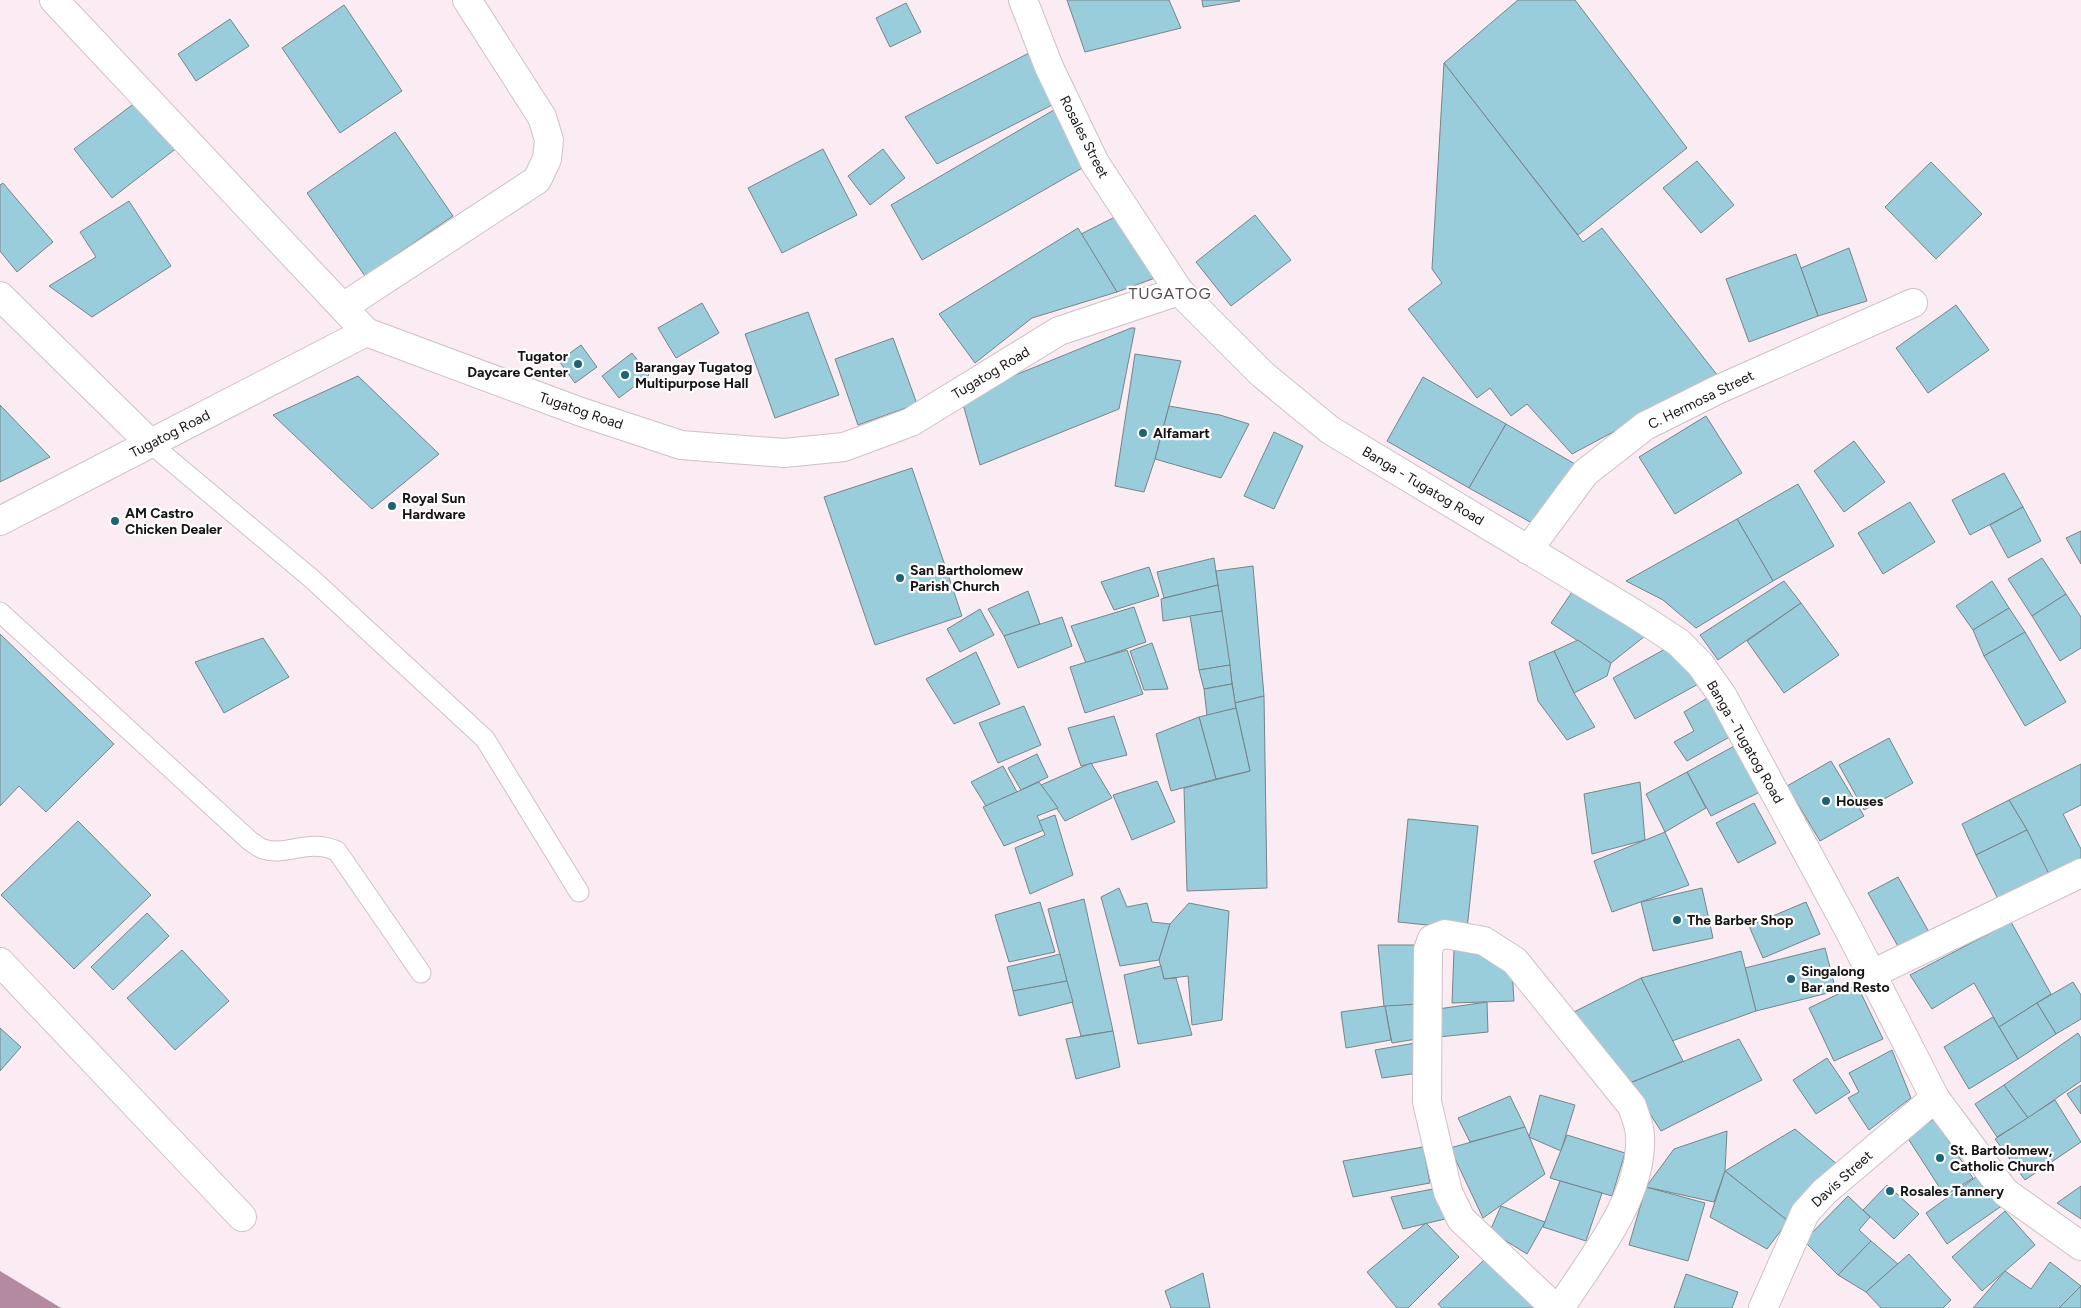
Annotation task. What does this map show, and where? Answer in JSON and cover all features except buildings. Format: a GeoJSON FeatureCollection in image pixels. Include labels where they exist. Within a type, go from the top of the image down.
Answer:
{"type":"FeatureCollection","features":[{"type":"Feature","properties":{"kind":"street"},"geometry":{"type":"LineString","coordinates":[[54,0],[366,332]]}},
{"type":"Feature","properties":{"kind":"street"},"geometry":{"type":"LineString","coordinates":[[343,307],[537,180],[547,159],[549,140],[542,117],[467,0]]}},
{"type":"Feature","properties":{"kind":"street","name":"Rosales Street"},"geometry":{"type":"LineString","coordinates":[[1023,0],[1049,67],[1095,163],[1179,291]]}},
{"type":"Feature","properties":{"kind":"street","name":"Tugatog Road"},"geometry":{"type":"LineString","coordinates":[[0,521],[366,332],[581,412],[681,445],[784,453],[844,447],[910,422],[1059,331],[1179,291]]}},
{"type":"Feature","properties":{"kind":"street","name":"Banga - Tugatog Road"},"geometry":{"type":"LineString","coordinates":[[1179,291],[1262,374],[1330,430],[1579,579],[1678,642],[1700,664],[1722,695],[1872,974],[1936,1098],[2005,1192],[2081,1246]]}},
{"type":"Feature","properties":{"kind":"street"},"geometry":{"type":"LineString","coordinates":[[0,296],[150,444]]}},
{"type":"Feature","properties":{"kind":"street","name":"C. Hermosa Street"},"geometry":{"type":"LineString","coordinates":[[1528,550],[1585,473],[1645,426],[1718,390],[1913,303]]}},
{"type":"Feature","properties":{"kind":"street"},"geometry":{"type":"LineString","coordinates":[[1872,974],[2081,873]]}},
{"type":"Feature","properties":{"kind":"street"},"geometry":{"type":"LineString","coordinates":[[1555,1308],[1462,1219],[1448,1192],[1427,1102],[1428,950],[1432,939],[1445,934],[1484,942],[1515,961],[1632,1106],[1640,1134],[1640,1142],[1639,1156],[1628,1199],[1560,1308]]}},
{"type":"Feature","properties":{"kind":"street"},"geometry":{"type":"LineString","coordinates":[[0,962],[242,1217]]}},
{"type":"Feature","properties":{"kind":"street","name":"Davis Street"},"geometry":{"type":"LineString","coordinates":[[1763,1308],[1806,1213],[1824,1192],[1936,1098]]}},
{"type":"Feature","properties":{"kind":"lane"},"geometry":{"type":"LineString","coordinates":[[150,444],[312,579],[485,739],[579,892]]}},
{"type":"Feature","properties":{"kind":"lane"},"geometry":{"type":"LineString","coordinates":[[0,612],[250,841],[263,849],[278,850],[313,845],[326,846],[337,851],[421,973]]}},
{"type":"Feature","properties":{"kind":"shaded area"},"geometry":{"type":"Polygon","coordinates":[[[0,1271],[61,1308],[0,1308],[0,1271]]]}},
{"type":"Feature","properties":{"kind":"place","name":"Tugator Daycare Center"},"geometry":{"type":"Point","coordinates":[578,364]}},
{"type":"Feature","properties":{"kind":"place","name":"Barangay Tugatog Multipurpose Hall"},"geometry":{"type":"Point","coordinates":[625,375]}},
{"type":"Feature","properties":{"kind":"place","name":"Alfamart"},"geometry":{"type":"Point","coordinates":[1143,433]}},
{"type":"Feature","properties":{"kind":"place","name":"Royal Sun Hardware"},"geometry":{"type":"Point","coordinates":[392,506]}},
{"type":"Feature","properties":{"kind":"place","name":"AM Castro Chicken Dealer"},"geometry":{"type":"Point","coordinates":[115,521]}},
{"type":"Feature","properties":{"kind":"place","name":"San Bartholomew Parish Church"},"geometry":{"type":"Point","coordinates":[900,578]}},
{"type":"Feature","properties":{"kind":"place","name":"Houses"},"geometry":{"type":"Point","coordinates":[1826,801]}},
{"type":"Feature","properties":{"kind":"place","name":"The Barber Shop"},"geometry":{"type":"Point","coordinates":[1677,920]}},
{"type":"Feature","properties":{"kind":"place","name":"Singalong Bar and Resto"},"geometry":{"type":"Point","coordinates":[1791,979]}},
{"type":"Feature","properties":{"kind":"place","name":"St. Bartolomew, Catholic Church"},"geometry":{"type":"Point","coordinates":[1940,1158]}},
{"type":"Feature","properties":{"kind":"place","name":"Rosales Tannery"},"geometry":{"type":"Point","coordinates":[1890,1191]}},
{"type":"Feature","properties":{"kind":"district","name":"TUGATOG"},"geometry":{"type":"Point","coordinates":[1170,293]}}]}
